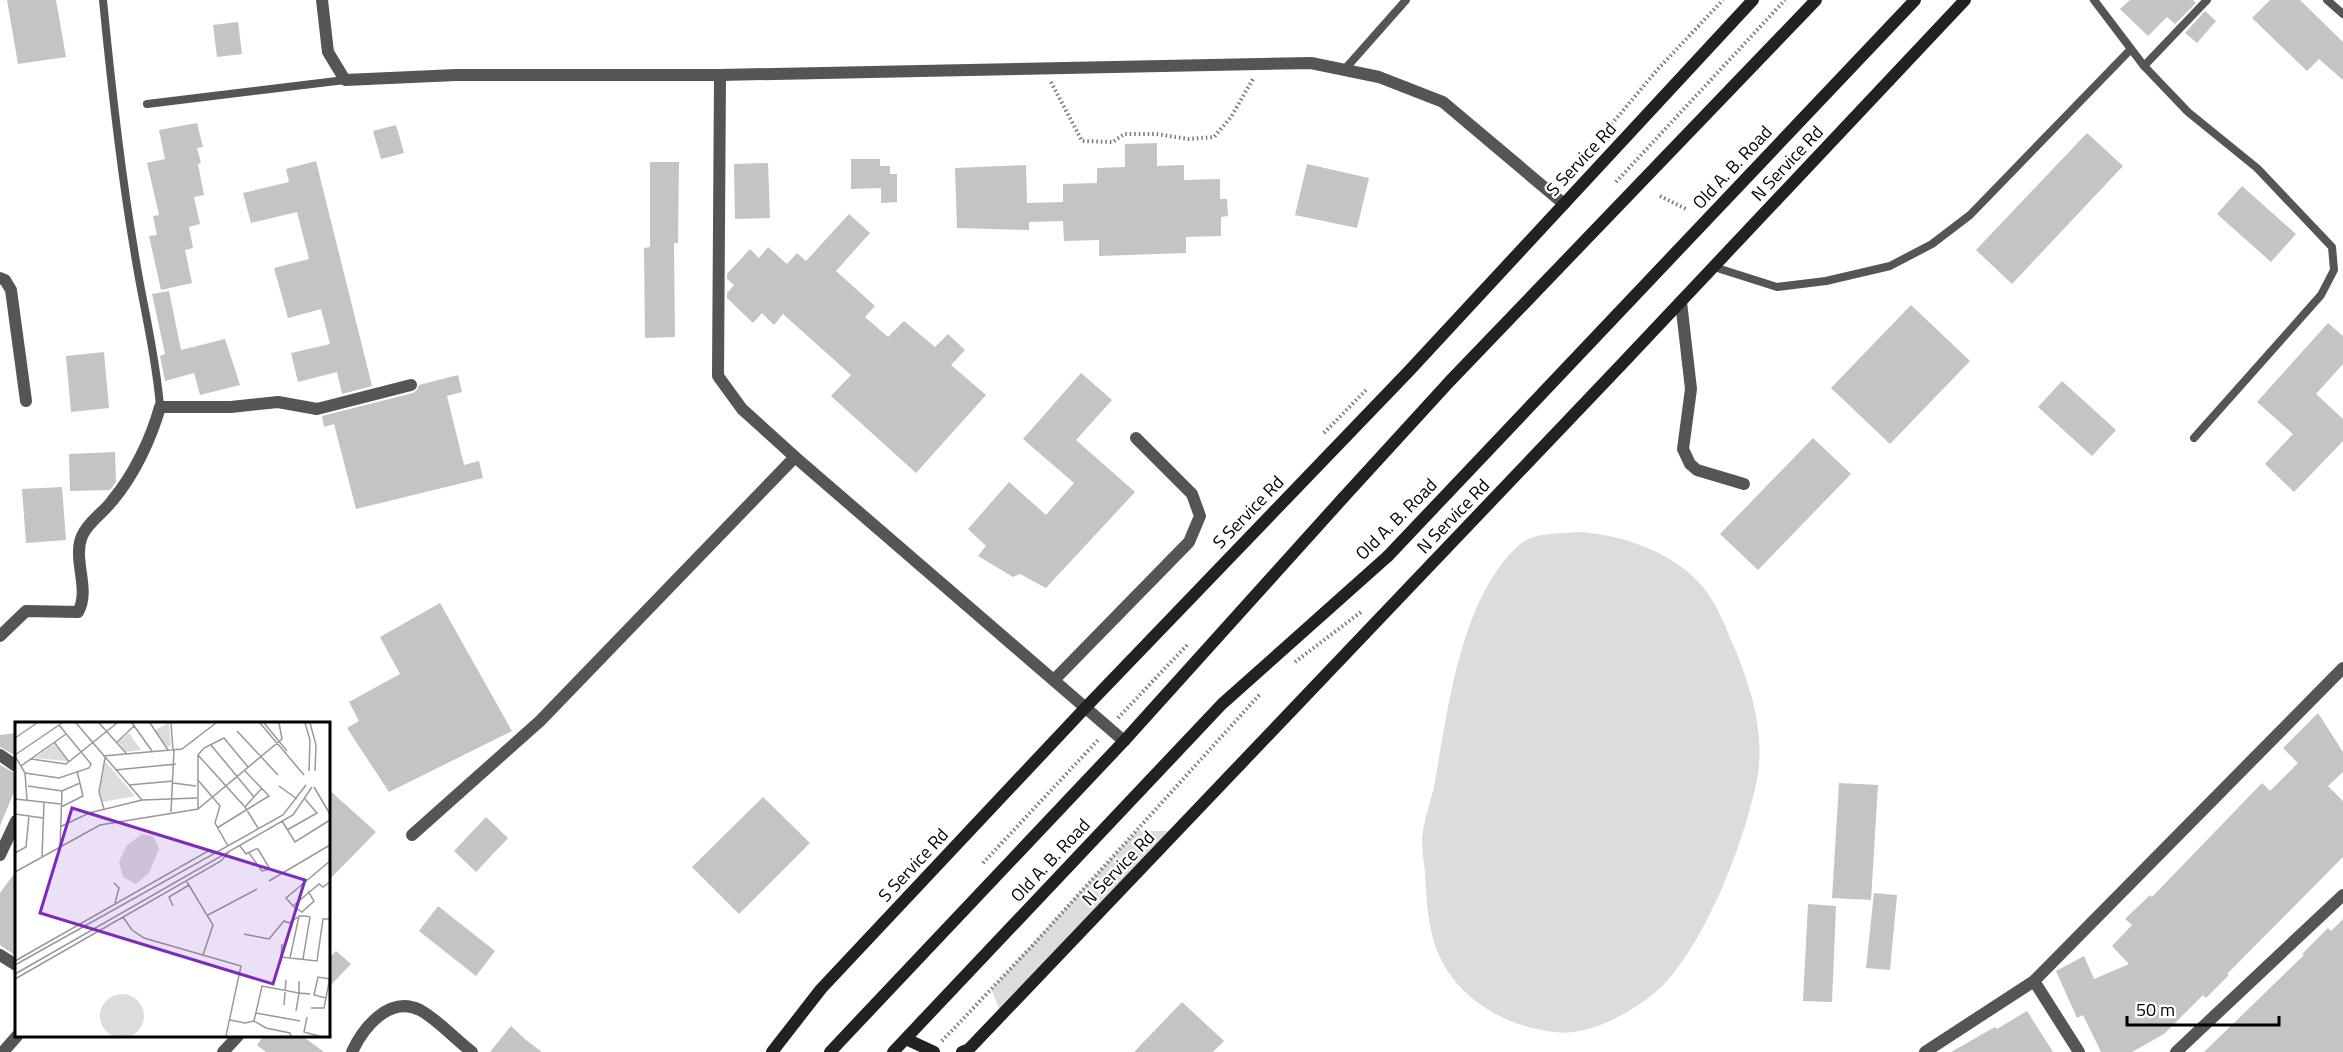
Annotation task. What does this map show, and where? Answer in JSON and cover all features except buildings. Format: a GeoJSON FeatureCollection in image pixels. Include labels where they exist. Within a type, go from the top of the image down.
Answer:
{"type":"FeatureCollection","features":[{"type":"Feature","properties":{"kind":"street"},"geometry":{"type":"LineString","coordinates":[[322,0],[328,52],[345,80],[456,75],[720,75],[1311,63],[1379,77],[1443,102],[1564,204]]}},
{"type":"Feature","properties":{"kind":"street","name":"S Service Rd"},"geometry":{"type":"LineString","coordinates":[[772,1052],[821,989],[1086,707],[1401,379],[1753,0]]}},
{"type":"Feature","properties":{"kind":"street","name":"Old A. B. Road"},"geometry":{"type":"LineString","coordinates":[[830,1052],[1124,741],[1450,381],[1816,0]]}},
{"type":"Feature","properties":{"kind":"street","name":"Old A. B. Road"},"geometry":{"type":"LineString","coordinates":[[893,1052],[1222,704],[1388,556],[1915,0]]}},
{"type":"Feature","properties":{"kind":"street","name":"N Service Rd"},"geometry":{"type":"LineString","coordinates":[[962,1052],[969,1049],[1113,899],[1965,0]]}},
{"type":"Feature","properties":{"kind":"street"},"geometry":{"type":"LineString","coordinates":[[720,75],[718,376],[742,409],[795,457],[1124,741]]}},
{"type":"Feature","properties":{"kind":"street"},"geometry":{"type":"LineString","coordinates":[[0,278],[11,290],[26,401]]}},
{"type":"Feature","properties":{"kind":"street"},"geometry":{"type":"LineString","coordinates":[[1681,302],[1691,389],[1683,449],[1690,464],[1697,470],[1744,484]]}},
{"type":"Feature","properties":{"kind":"street"},"geometry":{"type":"LineString","coordinates":[[0,636],[26,611],[78,612],[84,603],[79,545],[84,533],[113,500],[128,477],[155,427],[160,407],[231,406],[278,402],[317,409],[411,385]]}},
{"type":"Feature","properties":{"kind":"street"},"geometry":{"type":"LineString","coordinates":[[1054,680],[1189,542],[1200,516],[1192,494],[1136,438]]}},
{"type":"Feature","properties":{"kind":"street"},"geometry":{"type":"LineString","coordinates":[[412,835],[540,722],[795,457]]}},
{"type":"Feature","properties":{"kind":"street"},"geometry":{"type":"LineString","coordinates":[[1925,1052],[2034,981],[2343,668]]}},
{"type":"Feature","properties":{"kind":"street"},"geometry":{"type":"LineString","coordinates":[[0,755],[15,765]]}},
{"type":"Feature","properties":{"kind":"street"},"geometry":{"type":"LineString","coordinates":[[0,855],[15,823]]}},
{"type":"Feature","properties":{"kind":"street"},"geometry":{"type":"LineString","coordinates":[[2176,1052],[2343,895]]}},
{"type":"Feature","properties":{"kind":"street"},"geometry":{"type":"LineString","coordinates":[[0,955],[15,964]]}},
{"type":"Feature","properties":{"kind":"street"},"geometry":{"type":"LineString","coordinates":[[2034,981],[2079,1052]]}},
{"type":"Feature","properties":{"kind":"street"},"geometry":{"type":"LineString","coordinates":[[352,1052],[360,1034],[374,1019],[392,1009],[407,1006],[421,1011],[472,1052]]}},
{"type":"Feature","properties":{"kind":"street"},"geometry":{"type":"LineString","coordinates":[[3,1052],[15,1037]]}},
{"type":"Feature","properties":{"kind":"street"},"geometry":{"type":"LineString","coordinates":[[223,1052],[236,1037]]}},
{"type":"Feature","properties":{"kind":"street"},"geometry":{"type":"LineString","coordinates":[[906,1039],[934,1052]]}},
{"type":"Feature","properties":{"kind":"lane"},"geometry":{"type":"LineString","coordinates":[[103,0],[112,99],[132,240],[158,374],[160,407]]}},
{"type":"Feature","properties":{"kind":"lane"},"geometry":{"type":"LineString","coordinates":[[1345,69],[1406,0]]}},
{"type":"Feature","properties":{"kind":"lane"},"geometry":{"type":"LineString","coordinates":[[2094,0],[2144,66],[2188,112],[2257,168],[2332,247],[2334,270],[2321,295],[2194,438]]}},
{"type":"Feature","properties":{"kind":"lane"},"geometry":{"type":"LineString","coordinates":[[2144,66],[2207,0]]}},
{"type":"Feature","properties":{"kind":"lane"},"geometry":{"type":"LineString","coordinates":[[2327,0],[2343,14]]}},
{"type":"Feature","properties":{"kind":"lane"},"geometry":{"type":"LineString","coordinates":[[1714,267],[1777,287],[1826,281],[1890,266],[1932,244],[1970,215],[2131,49]]}},
{"type":"Feature","properties":{"kind":"lane"},"geometry":{"type":"LineString","coordinates":[[147,104],[345,80]]}},
{"type":"Feature","properties":{"kind":"path"},"geometry":{"type":"LineString","coordinates":[[1044,68],[1082,141],[1113,142],[1124,134],[1156,134],[1188,139],[1214,137],[1231,117],[1263,63]]}},
{"type":"Feature","properties":{"kind":"path"},"geometry":{"type":"LineString","coordinates":[[1660,196],[1686,209]]}},
{"type":"Feature","properties":{"kind":"shaded area"},"geometry":{"type":"Polygon","coordinates":[[[1577,532],[1611,537],[1646,547],[1677,564],[1703,587],[1722,619],[1745,676],[1755,713],[1760,751],[1755,789],[1732,864],[1709,916],[1681,963],[1666,982],[1636,1007],[1597,1026],[1563,1033],[1533,1028],[1508,1020],[1473,999],[1455,981],[1441,959],[1432,935],[1422,840],[1460,655],[1483,594],[1499,568],[1525,541],[1546,534],[1577,532]]]}},
{"type":"Feature","properties":{"kind":"shaded area"},"geometry":{"type":"Polygon","coordinates":[[[1136,831],[1179,831],[1002,1015],[991,989],[1136,831]]]}}]}
